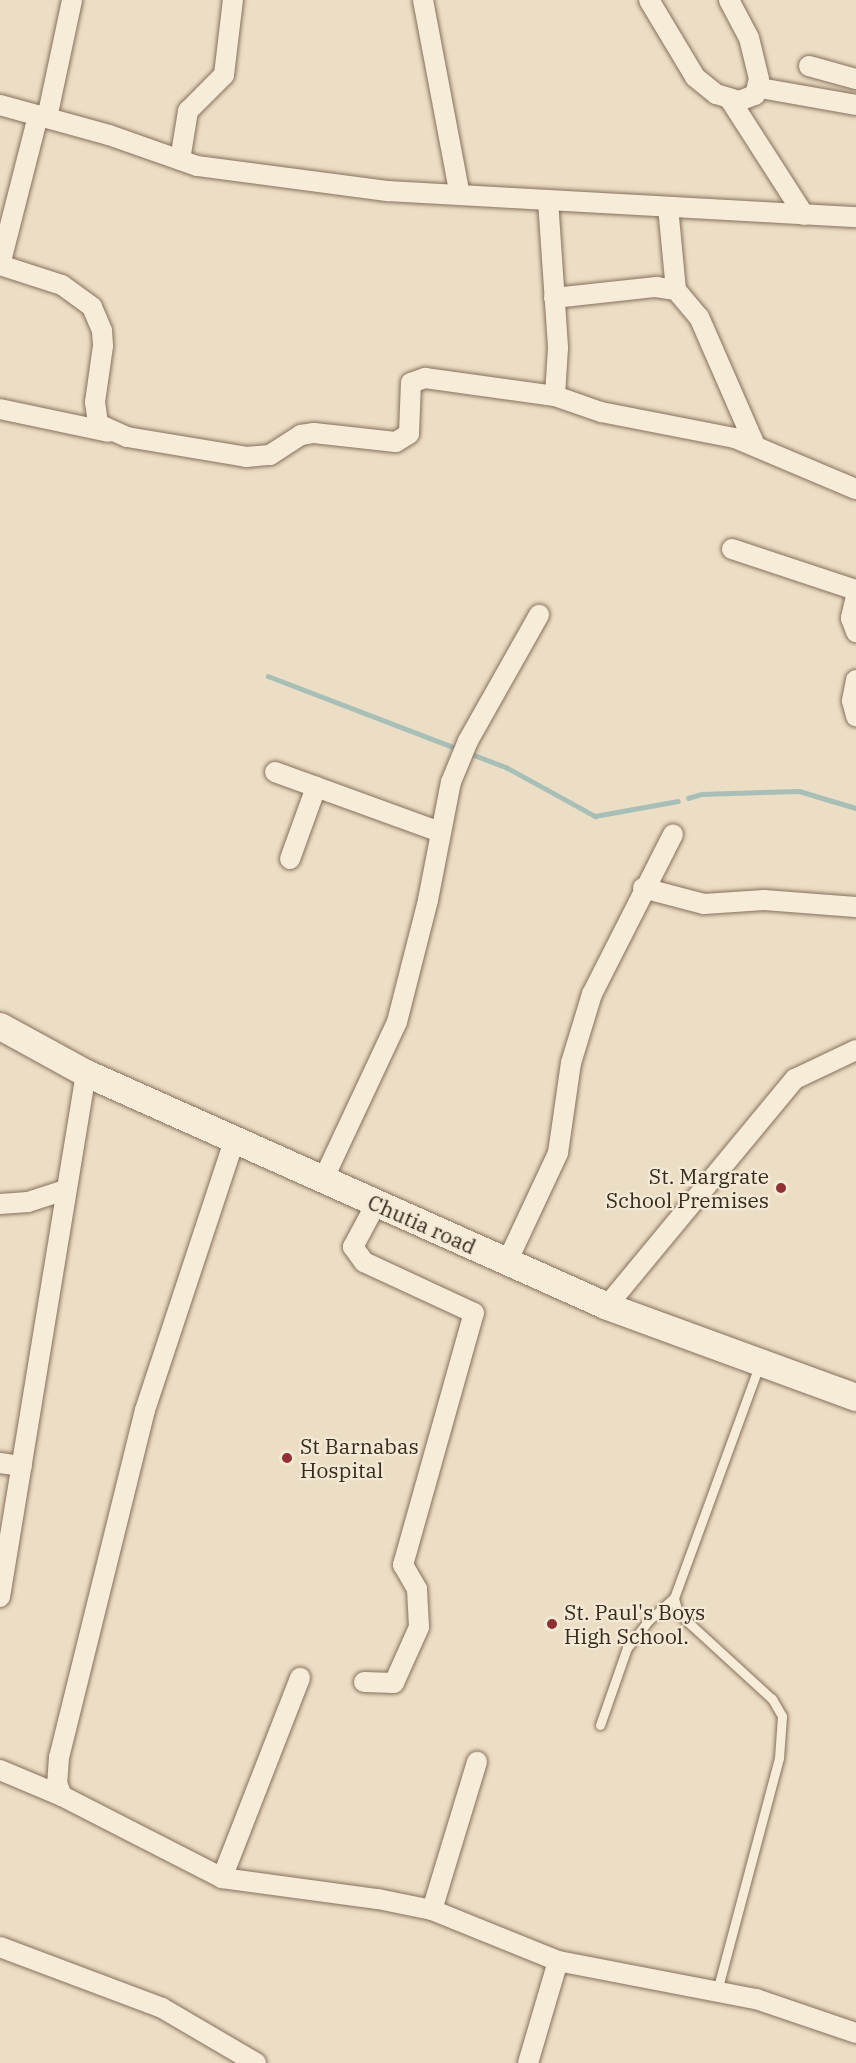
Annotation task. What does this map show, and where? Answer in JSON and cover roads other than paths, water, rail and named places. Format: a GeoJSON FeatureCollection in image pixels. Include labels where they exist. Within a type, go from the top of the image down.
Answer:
{"type":"FeatureCollection","features":[{"type":"Feature","properties":{"kind":"street"},"geometry":{"type":"LineString","coordinates":[[72,0],[0,265],[62,285],[92,307],[102,331],[104,346],[96,412],[98,424],[110,432]]}},
{"type":"Feature","properties":{"kind":"street"},"geometry":{"type":"LineString","coordinates":[[180,159],[188,111],[224,75],[233,0]]}},
{"type":"Feature","properties":{"kind":"street"},"geometry":{"type":"LineString","coordinates":[[423,0],[460,195]]}},
{"type":"Feature","properties":{"kind":"street"},"geometry":{"type":"LineString","coordinates":[[649,0],[695,77],[729,98],[804,215]]}},
{"type":"Feature","properties":{"kind":"street"},"geometry":{"type":"LineString","coordinates":[[729,0],[754,54],[760,88]]}},
{"type":"Feature","properties":{"kind":"street"},"geometry":{"type":"LineString","coordinates":[[809,66],[856,78]]}},
{"type":"Feature","properties":{"kind":"street"},"geometry":{"type":"LineString","coordinates":[[729,98],[747,99],[760,88]]}},
{"type":"Feature","properties":{"kind":"street"},"geometry":{"type":"LineString","coordinates":[[760,88],[856,105]]}},
{"type":"Feature","properties":{"kind":"street"},"geometry":{"type":"LineString","coordinates":[[0,105],[197,166],[387,191],[856,217]]}},
{"type":"Feature","properties":{"kind":"street"},"geometry":{"type":"LineString","coordinates":[[548,200],[558,348],[555,396]]}},
{"type":"Feature","properties":{"kind":"street"},"geometry":{"type":"LineString","coordinates":[[668,207],[676,290],[699,317],[755,445]]}},
{"type":"Feature","properties":{"kind":"street"},"geometry":{"type":"LineString","coordinates":[[554,298],[656,287],[676,290]]}},
{"type":"Feature","properties":{"kind":"street"},"geometry":{"type":"LineString","coordinates":[[0,409],[246,457],[270,455],[301,435],[314,433],[384,441],[406,438],[409,434],[409,391],[415,378],[555,396],[601,412],[755,445],[856,489]]}},
{"type":"Feature","properties":{"kind":"street"},"geometry":{"type":"LineString","coordinates":[[732,549],[856,590]]}},
{"type":"Feature","properties":{"kind":"street"},"geometry":{"type":"LineString","coordinates":[[856,596],[851,618],[856,632]]}},
{"type":"Feature","properties":{"kind":"street"},"geometry":{"type":"LineString","coordinates":[[323,1180],[397,1022],[428,900],[451,782],[468,741],[539,615]]}},
{"type":"Feature","properties":{"kind":"street"},"geometry":{"type":"LineString","coordinates":[[856,680],[852,701],[856,716]]}},
{"type":"Feature","properties":{"kind":"street"},"geometry":{"type":"LineString","coordinates":[[275,772],[440,832]]}},
{"type":"Feature","properties":{"kind":"street"},"geometry":{"type":"LineString","coordinates":[[290,859],[316,788]]}},
{"type":"Feature","properties":{"kind":"street"},"geometry":{"type":"LineString","coordinates":[[507,1262],[558,1152],[571,1062],[592,994],[643,888],[673,834]]}},
{"type":"Feature","properties":{"kind":"street"},"geometry":{"type":"LineString","coordinates":[[643,888],[704,904],[764,900],[856,907]]}},
{"type":"Feature","properties":{"kind":"street","name":"Chutia road"},"geometry":{"type":"LineString","coordinates":[[0,1026],[86,1073],[607,1306],[856,1397]]}},
{"type":"Feature","properties":{"kind":"street"},"geometry":{"type":"LineString","coordinates":[[607,1306],[795,1079],[856,1050]]}},
{"type":"Feature","properties":{"kind":"street"},"geometry":{"type":"LineString","coordinates":[[0,1597],[86,1073]]}},
{"type":"Feature","properties":{"kind":"street"},"geometry":{"type":"LineString","coordinates":[[62,1796],[57,1783],[60,1757],[145,1410],[234,1141]]}},
{"type":"Feature","properties":{"kind":"street"},"geometry":{"type":"LineString","coordinates":[[0,1204],[28,1202],[65,1190]]}},
{"type":"Feature","properties":{"kind":"street"},"geometry":{"type":"LineString","coordinates":[[364,1682],[394,1683],[419,1626],[417,1589],[403,1565],[474,1312],[364,1262],[353,1247],[376,1204]]}},
{"type":"Feature","properties":{"kind":"street"},"geometry":{"type":"LineString","coordinates":[[0,1463],[22,1466]]}},
{"type":"Feature","properties":{"kind":"street"},"geometry":{"type":"LineString","coordinates":[[222,1878],[300,1678]]}},
{"type":"Feature","properties":{"kind":"street"},"geometry":{"type":"LineString","coordinates":[[432,1910],[477,1762]]}},
{"type":"Feature","properties":{"kind":"street"},"geometry":{"type":"LineString","coordinates":[[0,1770],[62,1796],[222,1878],[378,1899],[432,1910],[558,1960],[756,1999],[856,2033]]}},
{"type":"Feature","properties":{"kind":"street"},"geometry":{"type":"LineString","coordinates":[[0,1947],[162,2008],[256,2063]]}},
{"type":"Feature","properties":{"kind":"street"},"geometry":{"type":"LineString","coordinates":[[528,2063],[558,1960]]}},
{"type":"Feature","properties":{"kind":"lane"},"geometry":{"type":"LineString","coordinates":[[600,1725],[627,1648],[646,1622],[674,1598],[761,1362]]}},
{"type":"Feature","properties":{"kind":"lane"},"geometry":{"type":"LineString","coordinates":[[674,1598],[678,1613],[772,1699],[782,1716],[779,1758],[717,1991]]}},
{"type":"Feature","properties":{"kind":"waterway"},"geometry":{"type":"LineString","coordinates":[[268,676],[456,748]]}},
{"type":"Feature","properties":{"kind":"waterway"},"geometry":{"type":"LineString","coordinates":[[469,753],[506,767],[595,816],[678,801]]}},
{"type":"Feature","properties":{"kind":"waterway"},"geometry":{"type":"LineString","coordinates":[[688,798],[702,794],[799,791],[856,808]]}},
{"type":"Feature","properties":{"kind":"place","name":"St. Margrate School Premises"},"geometry":{"type":"Point","coordinates":[781,1188]}},
{"type":"Feature","properties":{"kind":"place","name":"St Barnabas Hospital"},"geometry":{"type":"Point","coordinates":[287,1458]}},
{"type":"Feature","properties":{"kind":"place","name":"St. Paul's Boys High School."},"geometry":{"type":"Point","coordinates":[552,1624]}}]}
